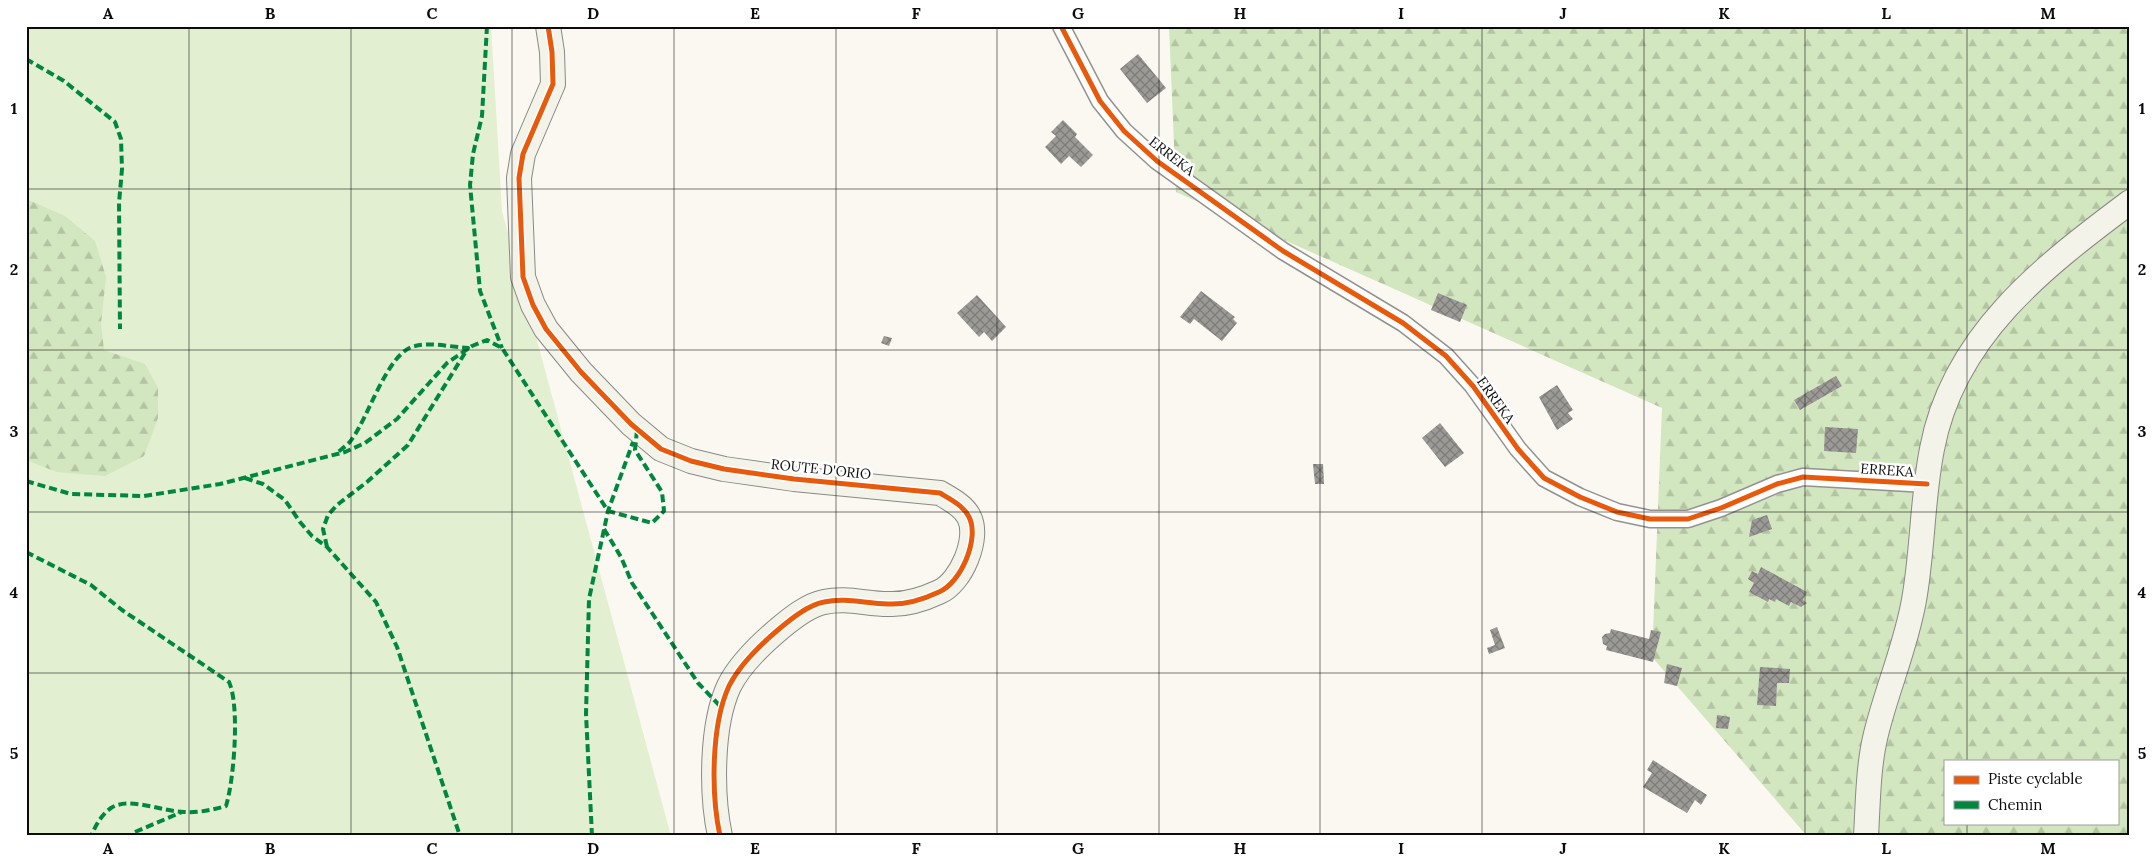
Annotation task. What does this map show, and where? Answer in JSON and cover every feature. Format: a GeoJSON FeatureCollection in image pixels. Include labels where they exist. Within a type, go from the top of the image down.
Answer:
{"type":"FeatureCollection","features":[{"type":"Feature","properties":{"kind":"street","name":"ROUTE D'ORIO"},"geometry":{"type":"LineString","coordinates":[[548,26],[552,52],[553,84],[523,154],[519,178],[523,277],[533,305],[546,329],[581,372],[631,424],[661,449],[692,461],[724,469],[794,479],[940,493],[956,502],[969,517],[973,534],[963,568],[942,591],[918,600],[888,604],[848,599],[822,602],[794,616],[768,638],[745,662],[730,685],[721,707],[715,773],[716,816],[720,836]]}},
{"type":"Feature","properties":{"kind":"street","name":"ERREKA"},"geometry":{"type":"LineString","coordinates":[[1061,26],[1100,102],[1124,131],[1158,162],[1283,251],[1403,323],[1446,356],[1473,386],[1518,449],[1544,478],[1580,498],[1617,512],[1650,519],[1688,519],[1722,508],[1777,484],[1803,476],[1927,484]]}},
{"type":"Feature","properties":{"kind":"street"},"geometry":{"type":"LineString","coordinates":[[1866,836],[1876,736],[1905,641],[1914,599],[1932,450],[1940,416],[1957,375],[1985,331],[2028,284],[2130,202]]}},
{"type":"Feature","properties":{"kind":"green space"},"geometry":{"type":"Polygon","coordinates":[[[26,26],[491,26],[502,211],[671,836],[26,836],[26,26]]]}},
{"type":"Feature","properties":{"kind":"green space"},"geometry":{"type":"Polygon","coordinates":[[[1169,26],[2130,26],[2130,836],[1807,836],[1652,657],[1662,408],[1176,192],[1169,26]]]}},
{"type":"Feature","properties":{"kind":"green space"},"geometry":{"type":"Polygon","coordinates":[[[26,199],[65,216],[95,241],[106,277],[101,324],[104,350],[145,364],[158,388],[158,418],[144,456],[105,476],[57,472],[26,460],[26,199]]]}},
{"type":"Feature","properties":{"kind":"building"},"geometry":{"type":"Polygon","coordinates":[[[1138,54],[1166,88],[1147,103],[1120,69],[1138,54]]]}},
{"type":"Feature","properties":{"kind":"building"},"geometry":{"type":"Polygon","coordinates":[[[1063,120],[1077,134],[1075,137],[1093,155],[1081,167],[1069,156],[1061,164],[1045,147],[1056,136],[1051,132],[1063,120]]]}},
{"type":"Feature","properties":{"kind":"building"},"geometry":{"type":"Polygon","coordinates":[[[1201,291],[1235,317],[1233,319],[1237,323],[1222,341],[1194,319],[1190,324],[1180,317],[1201,291]]]}},
{"type":"Feature","properties":{"kind":"building"},"geometry":{"type":"Polygon","coordinates":[[[1438,293],[1467,305],[1460,322],[1431,310],[1438,293]]]}},
{"type":"Feature","properties":{"kind":"building"},"geometry":{"type":"Polygon","coordinates":[[[977,295],[1006,327],[992,341],[984,332],[979,337],[957,313],[977,295]]]}},
{"type":"Feature","properties":{"kind":"building"},"geometry":{"type":"Polygon","coordinates":[[[884,336],[892,338],[889,346],[881,343],[884,336]]]}},
{"type":"Feature","properties":{"kind":"building"},"geometry":{"type":"Polygon","coordinates":[[[1836,376],[1842,386],[1800,410],[1794,400],[1836,376]]]}},
{"type":"Feature","properties":{"kind":"building"},"geometry":{"type":"Polygon","coordinates":[[[1557,385],[1573,410],[1568,413],[1573,419],[1557,430],[1539,397],[1557,385]]]}},
{"type":"Feature","properties":{"kind":"building"},"geometry":{"type":"Polygon","coordinates":[[[1440,423],[1464,453],[1445,467],[1422,438],[1440,423]]]}},
{"type":"Feature","properties":{"kind":"building"},"geometry":{"type":"Polygon","coordinates":[[[1825,427],[1858,429],[1856,453],[1824,451],[1825,427]]]}},
{"type":"Feature","properties":{"kind":"building"},"geometry":{"type":"Polygon","coordinates":[[[1313,464],[1323,464],[1324,484],[1315,484],[1313,464]]]}},
{"type":"Feature","properties":{"kind":"building"},"geometry":{"type":"Polygon","coordinates":[[[1767,515],[1772,529],[1749,537],[1752,520],[1767,515]]]}},
{"type":"Feature","properties":{"kind":"building"},"geometry":{"type":"Polygon","coordinates":[[[1761,567],[1807,592],[1803,600],[1807,603],[1801,607],[1791,602],[1789,606],[1776,599],[1775,602],[1769,599],[1768,602],[1749,592],[1754,583],[1748,579],[1752,571],[1758,574],[1761,567]]]}},
{"type":"Feature","properties":{"kind":"building"},"geometry":{"type":"Polygon","coordinates":[[[1497,627],[1505,648],[1489,654],[1487,648],[1495,645],[1490,630],[1497,627]]]}},
{"type":"Feature","properties":{"kind":"building"},"geometry":{"type":"Polygon","coordinates":[[[1611,629],[1649,639],[1651,630],[1661,632],[1653,662],[1606,650],[1607,646],[1603,644],[1602,637],[1610,633],[1611,629]]]}},
{"type":"Feature","properties":{"kind":"building"},"geometry":{"type":"Polygon","coordinates":[[[1667,664],[1682,668],[1677,686],[1664,683],[1667,664]]]}},
{"type":"Feature","properties":{"kind":"building"},"geometry":{"type":"Polygon","coordinates":[[[1760,667],[1790,669],[1789,683],[1777,683],[1776,706],[1757,705],[1760,667]]]}},
{"type":"Feature","properties":{"kind":"building"},"geometry":{"type":"Polygon","coordinates":[[[1717,715],[1730,717],[1728,729],[1716,728],[1717,715]]]}},
{"type":"Feature","properties":{"kind":"building"},"geometry":{"type":"Polygon","coordinates":[[[1653,760],[1707,795],[1701,805],[1695,800],[1687,813],[1643,787],[1652,773],[1647,770],[1653,760]]]}},
{"type":"Feature","properties":{"kind":"marked path"},"geometry":{"type":"LineString","coordinates":[[487,26],[482,116],[473,154],[470,185],[480,291],[502,348]]}},
{"type":"Feature","properties":{"kind":"marked path"},"geometry":{"type":"LineString","coordinates":[[26,59],[64,81],[115,122],[121,139],[122,169],[119,203],[120,329]]}},
{"type":"Feature","properties":{"kind":"marked path"},"geometry":{"type":"LineString","coordinates":[[26,481],[71,494],[144,496],[220,484],[345,452],[365,443],[397,419],[447,363],[472,346],[487,340],[502,348],[608,511],[652,523],[664,511],[662,492],[635,450],[637,430]]}},
{"type":"Feature","properties":{"kind":"marked path"},"geometry":{"type":"LineString","coordinates":[[327,547],[323,529],[328,515],[337,505],[367,482],[408,445],[468,348],[428,344],[405,350],[396,359],[388,372],[352,439],[338,452]]}},
{"type":"Feature","properties":{"kind":"marked path"},"geometry":{"type":"LineString","coordinates":[[592,836],[586,714],[589,599],[608,511],[633,442]]}},
{"type":"Feature","properties":{"kind":"marked path"},"geometry":{"type":"LineString","coordinates":[[245,478],[263,484],[285,500],[312,536],[327,547],[376,602],[397,647],[460,836]]}},
{"type":"Feature","properties":{"kind":"marked path"},"geometry":{"type":"LineString","coordinates":[[604,529],[621,557],[632,583],[698,683],[721,707]]}},
{"type":"Feature","properties":{"kind":"marked path"},"geometry":{"type":"LineString","coordinates":[[26,552],[91,585],[122,610],[229,682],[232,693],[235,743],[226,806],[205,811],[189,812],[137,804],[118,805],[104,814],[91,836]]}},
{"type":"Feature","properties":{"kind":"marked path"},"geometry":{"type":"LineString","coordinates":[[135,832],[182,812]]}},
{"type":"Feature","properties":{"kind":"cycle path"},"geometry":{"type":"LineString","coordinates":[[548,26],[552,52],[553,84],[523,154],[519,178],[523,277],[533,305],[546,329],[581,372],[631,424],[661,449],[691,461],[724,469],[794,479],[940,493],[964,509],[972,526],[970,548],[961,570],[955,579],[939,592],[901,604],[840,600],[812,606],[784,625],[751,655],[729,686],[719,720],[714,760],[714,780],[720,836]]}},
{"type":"Feature","properties":{"kind":"cycle path"},"geometry":{"type":"LineString","coordinates":[[1061,26],[1100,101],[1124,131],[1157,161],[1283,251],[1403,323],[1446,356],[1473,386],[1518,449],[1544,478],[1580,497],[1617,512],[1650,519],[1688,519],[1721,508],[1777,484],[1803,477],[1927,484]]}}]}
